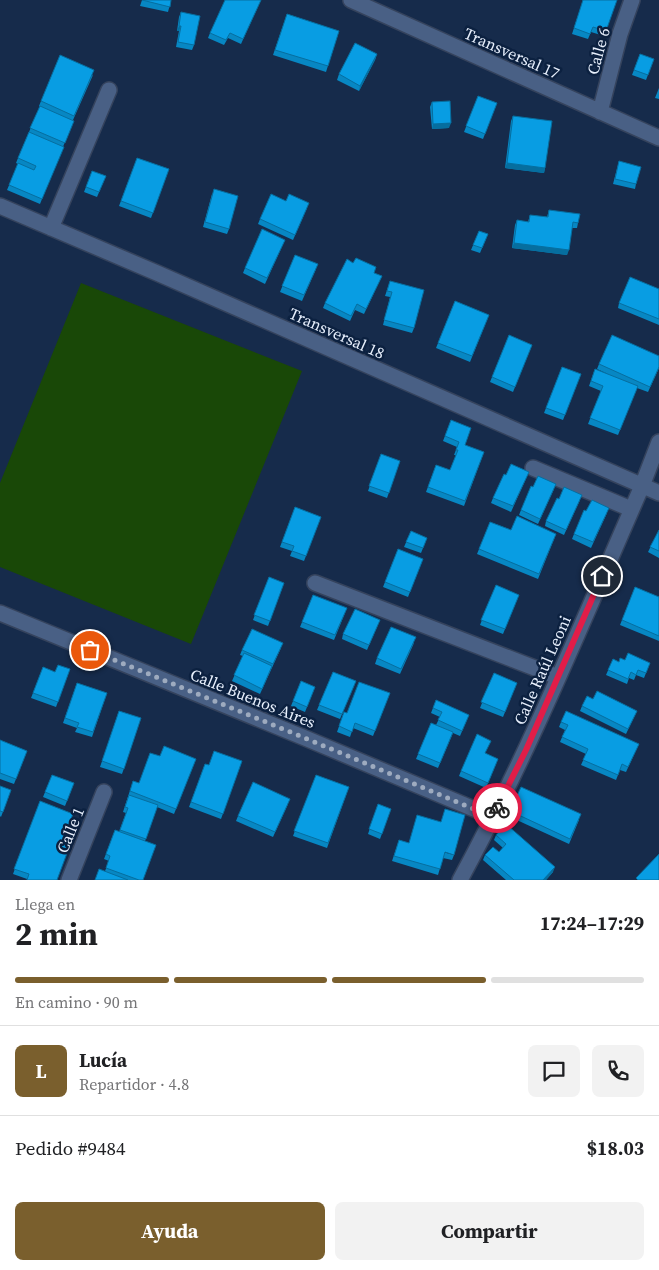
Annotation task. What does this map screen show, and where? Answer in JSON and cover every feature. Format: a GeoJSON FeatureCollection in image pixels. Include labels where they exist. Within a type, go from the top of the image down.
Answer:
{"type":"FeatureCollection","features":[{"type":"Feature","properties":{"kind":"street","name":"Transversal 17"},"geometry":{"type":"LineString","coordinates":[[351,0],[659,138]]}},
{"type":"Feature","properties":{"kind":"street","name":"Calle 6"},"geometry":{"type":"LineString","coordinates":[[600,112],[620,34],[632,0]]}},
{"type":"Feature","properties":{"kind":"street"},"geometry":{"type":"LineString","coordinates":[[51,228],[109,90]]}},
{"type":"Feature","properties":{"kind":"street","name":"Transversal 18"},"geometry":{"type":"LineString","coordinates":[[0,206],[659,493]]}},
{"type":"Feature","properties":{"kind":"street","name":"Calle Raúl Leoni"},"geometry":{"type":"LineString","coordinates":[[460,880],[526,750],[642,486],[659,442]]}},
{"type":"Feature","properties":{"kind":"street"},"geometry":{"type":"LineString","coordinates":[[533,468],[631,509]]}},
{"type":"Feature","properties":{"kind":"street"},"geometry":{"type":"LineString","coordinates":[[315,583],[558,677]]}},
{"type":"Feature","properties":{"kind":"street","name":"Calle Buenos Aires"},"geometry":{"type":"LineString","coordinates":[[0,613],[493,817]]}},
{"type":"Feature","properties":{"kind":"street","name":"Calle 1"},"geometry":{"type":"LineString","coordinates":[[69,880],[104,792]]}},
{"type":"Feature","properties":{"kind":"green space"},"geometry":{"type":"Polygon","coordinates":[[[81,283],[302,371],[191,644],[0,567],[0,483],[81,283]]]}},
{"type":"Feature","properties":{"kind":"building"},"geometry":{"type":"Polygon","coordinates":[[[142,0],[171,0],[170,7],[142,0]]]}},
{"type":"Feature","properties":{"kind":"building"},"geometry":{"type":"Polygon","coordinates":[[[225,0],[261,0],[243,39],[230,33],[226,40],[210,33],[225,0]]]}},
{"type":"Feature","properties":{"kind":"building"},"geometry":{"type":"Polygon","coordinates":[[[583,0],[617,0],[606,31],[593,27],[590,34],[574,28],[583,0]]]}},
{"type":"Feature","properties":{"kind":"building"},"geometry":{"type":"Polygon","coordinates":[[[181,12],[200,16],[194,45],[178,42],[181,12]]]}},
{"type":"Feature","properties":{"kind":"building"},"geometry":{"type":"Polygon","coordinates":[[[287,14],[339,31],[328,66],[275,50],[287,14]]]}},
{"type":"Feature","properties":{"kind":"building"},"geometry":{"type":"Polygon","coordinates":[[[355,43],[377,54],[360,86],[339,74],[355,43]]]}},
{"type":"Feature","properties":{"kind":"building"},"geometry":{"type":"Polygon","coordinates":[[[640,54],[654,59],[648,75],[634,70],[640,54]]]}},
{"type":"Feature","properties":{"kind":"building"},"geometry":{"type":"Polygon","coordinates":[[[60,55],[94,70],[74,116],[41,101],[60,55]]]}},
{"type":"Feature","properties":{"kind":"building"},"geometry":{"type":"Polygon","coordinates":[[[478,96],[497,103],[485,134],[466,126],[478,96]]]}},
{"type":"Feature","properties":{"kind":"building"},"geometry":{"type":"Polygon","coordinates":[[[450,101],[451,123],[433,124],[432,102],[450,101]]]}},
{"type":"Feature","properties":{"kind":"building"},"geometry":{"type":"Polygon","coordinates":[[[40,106],[74,121],[65,143],[30,128],[40,106]]]}},
{"type":"Feature","properties":{"kind":"building"},"geometry":{"type":"Polygon","coordinates":[[[513,116],[552,121],[545,168],[507,163],[513,116]]]}},
{"type":"Feature","properties":{"kind":"building"},"geometry":{"type":"Polygon","coordinates":[[[29,132],[64,147],[42,199],[9,185],[18,163],[34,170],[36,166],[18,158],[29,132]]]}},
{"type":"Feature","properties":{"kind":"building"},"geometry":{"type":"Polygon","coordinates":[[[137,158],[169,169],[153,213],[121,201],[137,158]]]}},
{"type":"Feature","properties":{"kind":"building"},"geometry":{"type":"Polygon","coordinates":[[[619,161],[641,167],[636,184],[615,179],[619,161]]]}},
{"type":"Feature","properties":{"kind":"building"},"geometry":{"type":"Polygon","coordinates":[[[92,171],[106,176],[99,192],[86,187],[92,171]]]}},
{"type":"Feature","properties":{"kind":"building"},"geometry":{"type":"Polygon","coordinates":[[[214,189],[238,196],[229,229],[205,222],[214,189]]]}},
{"type":"Feature","properties":{"kind":"building"},"geometry":{"type":"Polygon","coordinates":[[[271,194],[286,201],[289,194],[309,203],[295,235],[260,219],[271,194]]]}},
{"type":"Feature","properties":{"kind":"building"},"geometry":{"type":"Polygon","coordinates":[[[549,210],[580,214],[578,223],[573,222],[569,250],[514,243],[517,220],[529,222],[530,215],[548,217],[549,210]]]}},
{"type":"Feature","properties":{"kind":"building"},"geometry":{"type":"Polygon","coordinates":[[[262,229],[285,240],[267,278],[245,268],[262,229]]]}},
{"type":"Feature","properties":{"kind":"building"},"geometry":{"type":"Polygon","coordinates":[[[479,231],[488,234],[482,248],[473,245],[479,231]]]}},
{"type":"Feature","properties":{"kind":"building"},"geometry":{"type":"Polygon","coordinates":[[[295,255],[318,264],[304,295],[282,286],[295,255]]]}},
{"type":"Feature","properties":{"kind":"building"},"geometry":{"type":"Polygon","coordinates":[[[356,258],[376,267],[374,273],[382,276],[366,309],[357,304],[351,316],[325,303],[347,259],[353,263],[356,258]]]}},
{"type":"Feature","properties":{"kind":"building"},"geometry":{"type":"Polygon","coordinates":[[[630,277],[659,289],[659,319],[619,303],[630,277]]]}},
{"type":"Feature","properties":{"kind":"building"},"geometry":{"type":"Polygon","coordinates":[[[390,281],[424,290],[414,328],[384,320],[392,292],[387,291],[390,281]]]}},
{"type":"Feature","properties":{"kind":"building"},"geometry":{"type":"Polygon","coordinates":[[[455,301],[489,315],[472,356],[438,343],[455,301]]]}},
{"type":"Feature","properties":{"kind":"building"},"geometry":{"type":"Polygon","coordinates":[[[509,335],[532,345],[515,387],[492,377],[509,335]]]}},
{"type":"Feature","properties":{"kind":"building"},"geometry":{"type":"Polygon","coordinates":[[[612,335],[659,356],[659,367],[650,387],[599,364],[612,335]]]}},
{"type":"Feature","properties":{"kind":"building"},"geometry":{"type":"Polygon","coordinates":[[[562,367],[581,374],[565,415],[546,408],[562,367]]]}},
{"type":"Feature","properties":{"kind":"building"},"geometry":{"type":"Polygon","coordinates":[[[595,369],[638,386],[620,430],[590,418],[603,386],[591,381],[595,369]]]}},
{"type":"Feature","properties":{"kind":"building"},"geometry":{"type":"Polygon","coordinates":[[[451,420],[471,428],[465,445],[484,452],[465,501],[428,487],[436,465],[450,470],[458,450],[456,450],[459,442],[445,436],[451,420]]]}},
{"type":"Feature","properties":{"kind":"building"},"geometry":{"type":"Polygon","coordinates":[[[381,454],[400,461],[389,493],[369,486],[381,454]]]}},
{"type":"Feature","properties":{"kind":"building"},"geometry":{"type":"Polygon","coordinates":[[[511,464],[529,472],[513,506],[493,498],[504,474],[506,475],[511,464]]]}},
{"type":"Feature","properties":{"kind":"building"},"geometry":{"type":"Polygon","coordinates":[[[538,476],[556,484],[540,519],[521,510],[531,486],[533,487],[538,476]]]}},
{"type":"Feature","properties":{"kind":"building"},"geometry":{"type":"Polygon","coordinates":[[[564,487],[582,495],[566,530],[546,521],[564,487]]]}},
{"type":"Feature","properties":{"kind":"building"},"geometry":{"type":"Polygon","coordinates":[[[592,500],[609,508],[593,542],[574,534],[584,510],[586,511],[592,500]]]}},
{"type":"Feature","properties":{"kind":"building"},"geometry":{"type":"Polygon","coordinates":[[[295,507],[321,517],[306,556],[292,551],[294,546],[282,542],[295,507]]]}},
{"type":"Feature","properties":{"kind":"building"},"geometry":{"type":"Polygon","coordinates":[[[517,516],[556,534],[539,574],[479,549],[490,522],[511,530],[517,516]]]}},
{"type":"Feature","properties":{"kind":"building"},"geometry":{"type":"Polygon","coordinates":[[[659,530],[659,551],[650,547],[659,530]]]}},
{"type":"Feature","properties":{"kind":"building"},"geometry":{"type":"Polygon","coordinates":[[[411,531],[427,538],[423,548],[406,542],[411,531]]]}},
{"type":"Feature","properties":{"kind":"building"},"geometry":{"type":"Polygon","coordinates":[[[398,549],[423,559],[410,592],[385,582],[398,549]]]}},
{"type":"Feature","properties":{"kind":"building"},"geometry":{"type":"Polygon","coordinates":[[[269,577],[284,583],[270,621],[254,615],[269,577]]]}},
{"type":"Feature","properties":{"kind":"building"},"geometry":{"type":"Polygon","coordinates":[[[496,585],[519,595],[505,629],[481,620],[496,585]]]}},
{"type":"Feature","properties":{"kind":"building"},"geometry":{"type":"Polygon","coordinates":[[[635,587],[659,597],[659,636],[622,620],[635,587]]]}},
{"type":"Feature","properties":{"kind":"building"},"geometry":{"type":"Polygon","coordinates":[[[313,595],[347,608],[335,635],[302,622],[313,595]]]}},
{"type":"Feature","properties":{"kind":"building"},"geometry":{"type":"Polygon","coordinates":[[[355,609],[380,620],[369,645],[343,634],[355,609]]]}},
{"type":"Feature","properties":{"kind":"building"},"geometry":{"type":"Polygon","coordinates":[[[391,627],[416,637],[401,669],[377,658],[391,627]]]}},
{"type":"Feature","properties":{"kind":"building"},"geometry":{"type":"Polygon","coordinates":[[[252,629],[283,643],[273,664],[242,650],[252,629]]]}},
{"type":"Feature","properties":{"kind":"building"},"geometry":{"type":"Polygon","coordinates":[[[244,653],[272,666],[262,689],[234,675],[244,653]]]}},
{"type":"Feature","properties":{"kind":"building"},"geometry":{"type":"Polygon","coordinates":[[[628,653],[650,663],[646,673],[638,670],[636,675],[631,672],[628,679],[608,670],[613,659],[619,662],[620,658],[625,660],[628,653]]]}},
{"type":"Feature","properties":{"kind":"building"},"geometry":{"type":"Polygon","coordinates":[[[58,665],[70,669],[58,702],[33,693],[43,667],[55,672],[58,665]]]}},
{"type":"Feature","properties":{"kind":"building"},"geometry":{"type":"Polygon","coordinates":[[[333,672],[356,681],[342,714],[319,705],[333,672]]]}},
{"type":"Feature","properties":{"kind":"building"},"geometry":{"type":"Polygon","coordinates":[[[494,673],[517,683],[505,712],[481,702],[494,673]]]}},
{"type":"Feature","properties":{"kind":"building"},"geometry":{"type":"Polygon","coordinates":[[[301,681],[315,687],[307,707],[293,701],[301,681]]]}},
{"type":"Feature","properties":{"kind":"building"},"geometry":{"type":"Polygon","coordinates":[[[359,682],[390,693],[375,731],[355,723],[352,732],[339,726],[344,712],[347,713],[359,682]]]}},
{"type":"Feature","properties":{"kind":"building"},"geometry":{"type":"Polygon","coordinates":[[[77,683],[107,693],[93,732],[77,727],[79,723],[65,718],[77,683]]]}},
{"type":"Feature","properties":{"kind":"building"},"geometry":{"type":"Polygon","coordinates":[[[597,691],[637,711],[628,729],[582,706],[587,696],[593,699],[597,691]]]}},
{"type":"Feature","properties":{"kind":"building"},"geometry":{"type":"Polygon","coordinates":[[[436,700],[469,715],[462,731],[438,720],[442,712],[433,708],[436,700]]]}},
{"type":"Feature","properties":{"kind":"building"},"geometry":{"type":"Polygon","coordinates":[[[119,711],[141,718],[124,769],[102,761],[119,711]]]}},
{"type":"Feature","properties":{"kind":"building"},"geometry":{"type":"Polygon","coordinates":[[[566,711],[639,744],[628,767],[622,764],[618,775],[583,760],[588,749],[562,737],[568,725],[561,722],[566,711]]]}},
{"type":"Feature","properties":{"kind":"building"},"geometry":{"type":"Polygon","coordinates":[[[431,723],[453,732],[440,763],[418,754],[431,723]]]}},
{"type":"Feature","properties":{"kind":"building"},"geometry":{"type":"Polygon","coordinates":[[[477,734],[491,741],[485,753],[498,759],[488,783],[461,771],[477,734]]]}},
{"type":"Feature","properties":{"kind":"building"},"geometry":{"type":"Polygon","coordinates":[[[0,740],[27,751],[16,779],[0,773],[0,740]]]}},
{"type":"Feature","properties":{"kind":"building"},"geometry":{"type":"Polygon","coordinates":[[[164,746],[196,759],[176,809],[130,791],[133,781],[139,783],[150,753],[160,756],[164,746]]]}},
{"type":"Feature","properties":{"kind":"building"},"geometry":{"type":"Polygon","coordinates":[[[214,751],[242,761],[223,814],[191,802],[205,764],[209,765],[214,751]]]}},
{"type":"Feature","properties":{"kind":"building"},"geometry":{"type":"Polygon","coordinates":[[[52,775],[74,783],[67,801],[45,792],[52,775]]]}},
{"type":"Feature","properties":{"kind":"building"},"geometry":{"type":"Polygon","coordinates":[[[316,775],[349,787],[328,843],[294,831],[316,775]]]}},
{"type":"Feature","properties":{"kind":"building"},"geometry":{"type":"Polygon","coordinates":[[[253,782],[290,799],[275,832],[238,816],[253,782]]]}},
{"type":"Feature","properties":{"kind":"building"},"geometry":{"type":"Polygon","coordinates":[[[0,786],[11,790],[3,812],[0,811],[0,786]]]}},
{"type":"Feature","properties":{"kind":"building"},"geometry":{"type":"Polygon","coordinates":[[[521,787],[581,814],[570,839],[510,811],[521,787]]]}},
{"type":"Feature","properties":{"kind":"building"},"geometry":{"type":"Polygon","coordinates":[[[129,795],[158,805],[146,839],[120,830],[128,808],[125,807],[129,795]]]}},
{"type":"Feature","properties":{"kind":"building"},"geometry":{"type":"Polygon","coordinates":[[[40,801],[73,814],[68,826],[76,829],[57,880],[27,880],[29,874],[14,869],[40,801]]]}},
{"type":"Feature","properties":{"kind":"building"},"geometry":{"type":"Polygon","coordinates":[[[378,804],[391,809],[382,834],[369,829],[378,804]]]}},
{"type":"Feature","properties":{"kind":"building"},"geometry":{"type":"Polygon","coordinates":[[[445,809],[465,815],[454,855],[445,852],[440,869],[394,856],[399,840],[409,843],[417,815],[441,822],[445,809]]]}},
{"type":"Feature","properties":{"kind":"building"},"geometry":{"type":"Polygon","coordinates":[[[506,824],[555,867],[543,880],[514,880],[485,855],[493,847],[499,852],[506,844],[496,835],[506,824]]]}},
{"type":"Feature","properties":{"kind":"building"},"geometry":{"type":"Polygon","coordinates":[[[115,830],[156,845],[143,880],[106,868],[110,856],[106,854],[115,830]]]}},
{"type":"Feature","properties":{"kind":"building"},"geometry":{"type":"Polygon","coordinates":[[[659,854],[659,880],[638,880],[636,878],[659,854]]]}},
{"type":"Feature","properties":{"kind":"building"},"geometry":{"type":"Polygon","coordinates":[[[99,869],[128,880],[95,880],[99,869]]]}},
{"type":"Feature","properties":{"kind":"way so far"},"geometry":{"type":"LineString","coordinates":[[90,650],[493,817],[497,808]]}},
{"type":"Feature","properties":{"kind":"route"},"geometry":{"type":"LineString","coordinates":[[497,808],[526,750],[602,576]]}}]}
